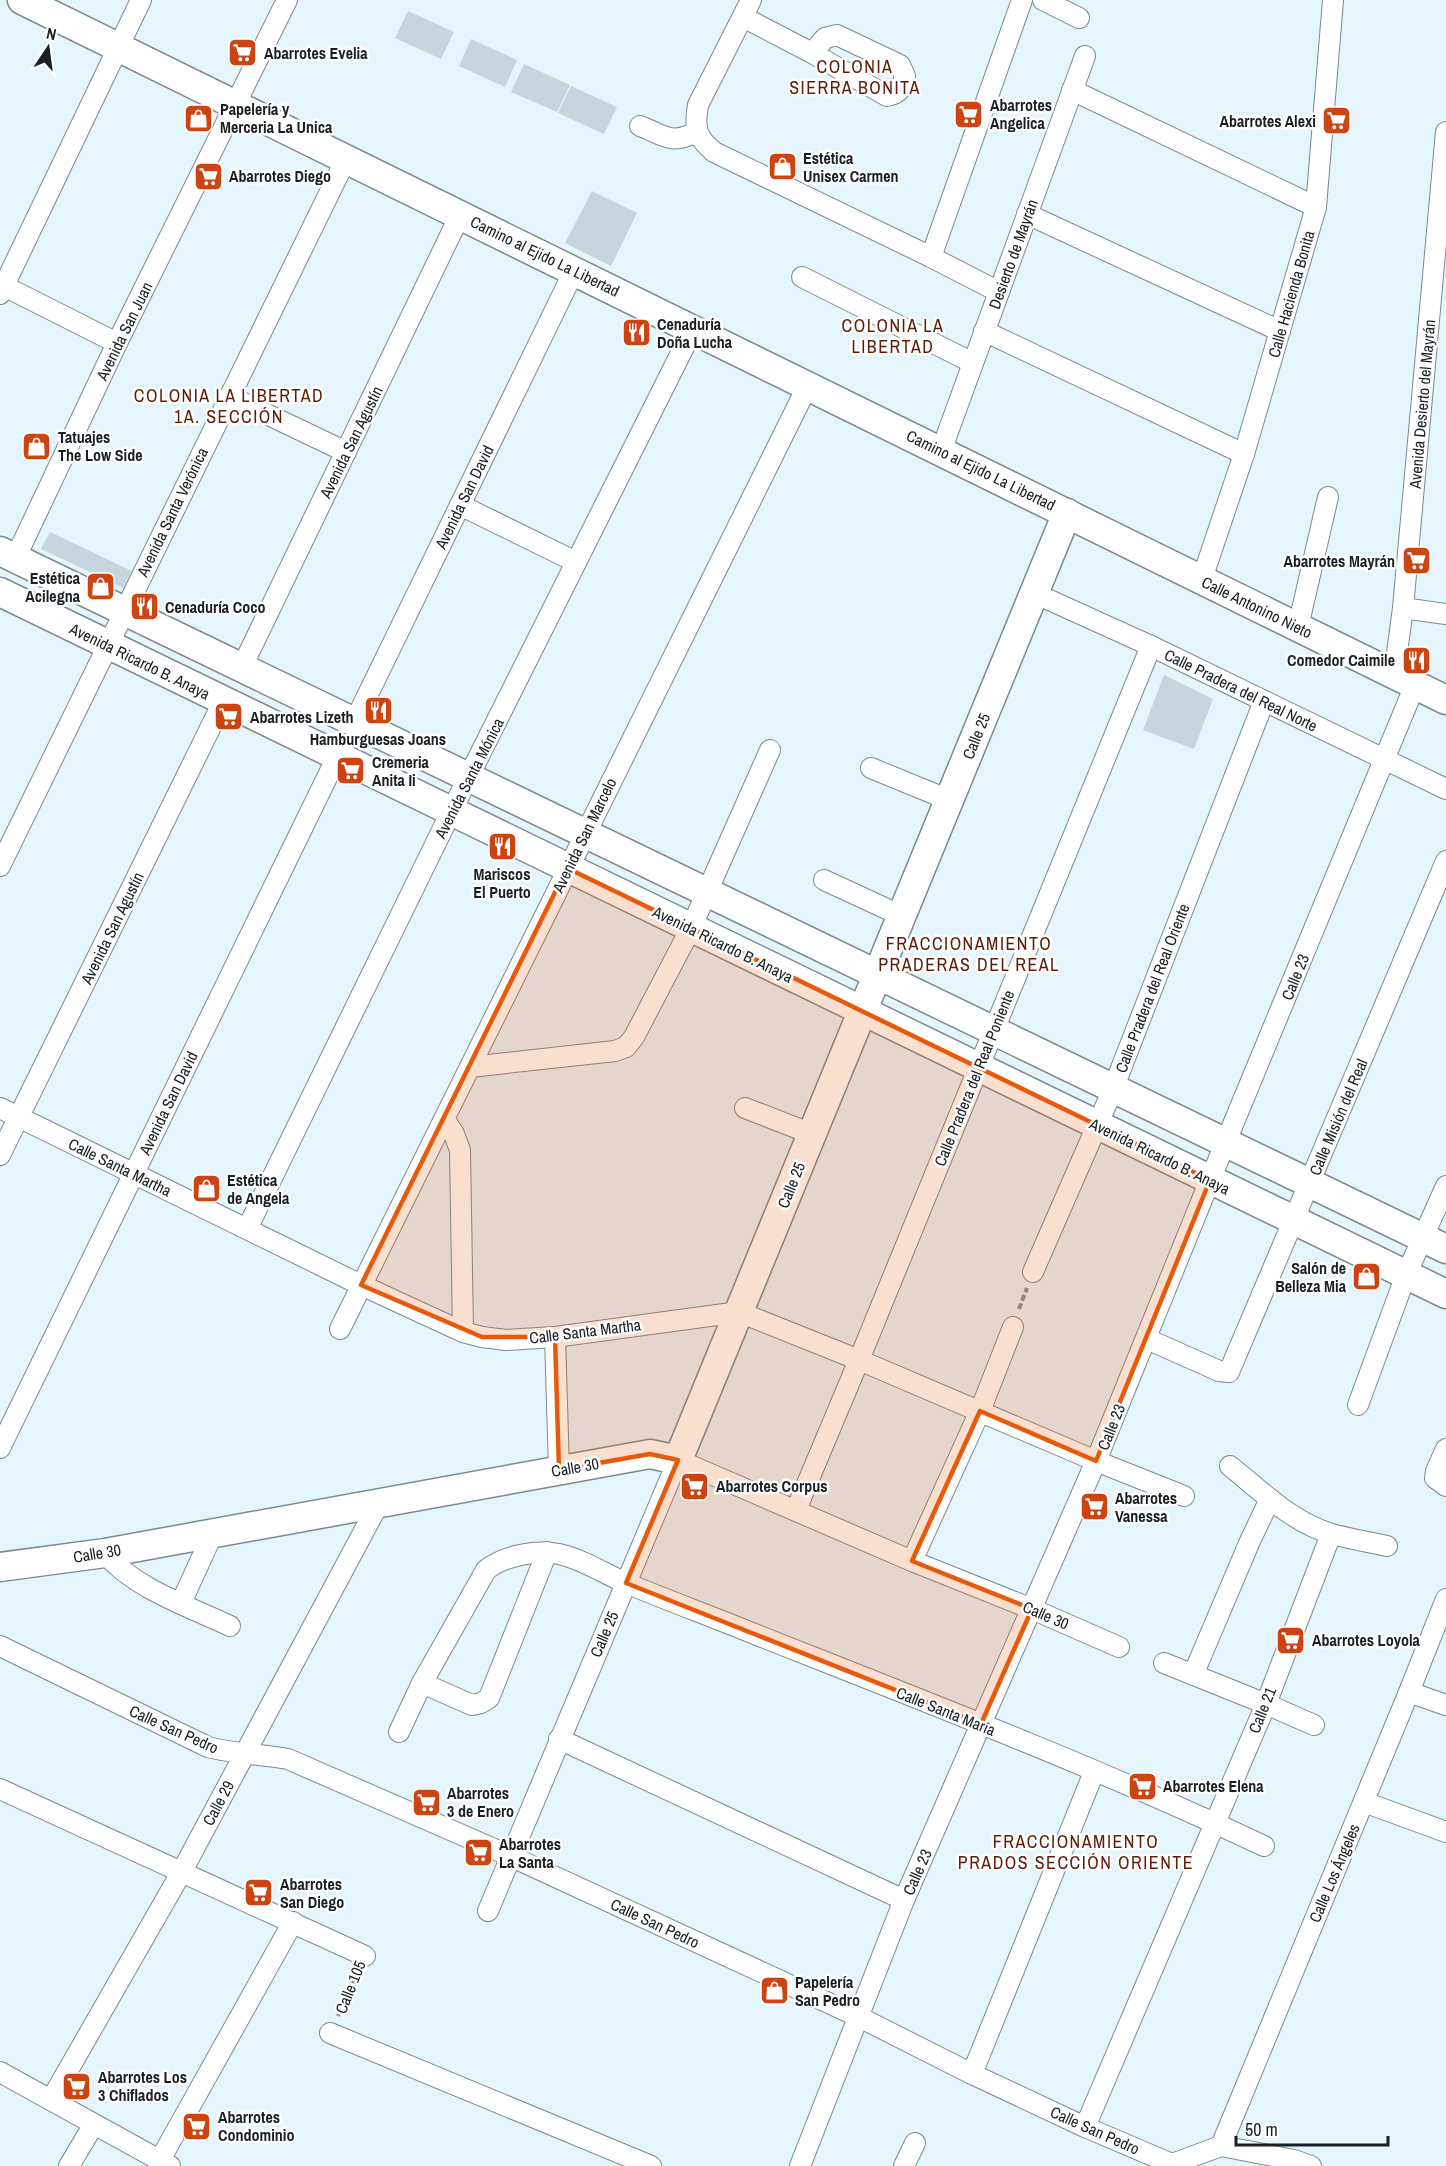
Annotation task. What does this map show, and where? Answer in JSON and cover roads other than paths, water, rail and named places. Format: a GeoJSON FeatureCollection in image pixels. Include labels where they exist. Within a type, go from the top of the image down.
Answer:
{"type":"FeatureCollection","features":[{"type":"Feature","properties":{"kind":"street","name":"Camino al Ejido La Libertad"},"geometry":{"type":"LineString","coordinates":[[22,0],[1067,513]]}},
{"type":"Feature","properties":{"kind":"street"},"geometry":{"type":"LineString","coordinates":[[117,343],[2,290],[141,0]]}},
{"type":"Feature","properties":{"kind":"street","name":"Avenida San Juan"},"geometry":{"type":"LineString","coordinates":[[8,555],[117,343],[287,0]]}},
{"type":"Feature","properties":{"kind":"street"},"geometry":{"type":"LineString","coordinates":[[931,256],[1023,0]]}},
{"type":"Feature","properties":{"kind":"street"},"geometry":{"type":"LineString","coordinates":[[1043,0],[1079,18]]}},
{"type":"Feature","properties":{"kind":"street","name":"Calle Hacienda Bonita"},"geometry":{"type":"LineString","coordinates":[[1202,579],[1244,454],[1316,207],[1333,0]]}},
{"type":"Feature","properties":{"kind":"street"},"geometry":{"type":"LineString","coordinates":[[812,53],[747,9],[698,105],[695,121],[697,132],[703,142],[714,152],[931,256],[999,292]]}},
{"type":"Feature","properties":{"kind":"street","name":"Desierto de Mayrán"},"geometry":{"type":"LineString","coordinates":[[941,451],[1085,56]]}},
{"type":"Feature","properties":{"kind":"street"},"geometry":{"type":"LineString","coordinates":[[1072,90],[1316,207]]}},
{"type":"Feature","properties":{"kind":"street"},"geometry":{"type":"LineString","coordinates":[[639,126],[674,140],[681,140],[697,132]]}},
{"type":"Feature","properties":{"kind":"street","name":"Avenida Desierto del Mayrán"},"geometry":{"type":"LineString","coordinates":[[1405,680],[1403,608],[1438,329],[1446,132]]}},
{"type":"Feature","properties":{"kind":"street","name":"Avenida Santa Verónica"},"geometry":{"type":"LineString","coordinates":[[0,866],[345,159]]}},
{"type":"Feature","properties":{"kind":"street"},"geometry":{"type":"LineString","coordinates":[[1027,214],[1280,331]]}},
{"type":"Feature","properties":{"kind":"street","name":"Avenida San Agustín"},"geometry":{"type":"LineString","coordinates":[[241,669],[460,215]]}},
{"type":"Feature","properties":{"kind":"street","name":"Avenida San David"},"geometry":{"type":"LineString","coordinates":[[354,723],[574,271]]}},
{"type":"Feature","properties":{"kind":"street"},"geometry":{"type":"LineString","coordinates":[[802,277],[973,363]]}},
{"type":"Feature","properties":{"kind":"street","name":"Avenida Santa Mónica"},"geometry":{"type":"LineString","coordinates":[[247,1229],[451,812],[693,329]]}},
{"type":"Feature","properties":{"kind":"street"},"geometry":{"type":"LineString","coordinates":[[984,331],[1244,454]]}},
{"type":"Feature","properties":{"kind":"street","name":"Avenida San Marcelo"},"geometry":{"type":"LineString","coordinates":[[340,1329],[808,385]]}},
{"type":"Feature","properties":{"kind":"street"},"geometry":{"type":"LineString","coordinates":[[229,396],[346,452]]}},
{"type":"Feature","properties":{"kind":"street"},"geometry":{"type":"LineString","coordinates":[[1298,627],[1328,497]]}},
{"type":"Feature","properties":{"kind":"street"},"geometry":{"type":"LineString","coordinates":[[460,504],[576,562]]}},
{"type":"Feature","properties":{"kind":"street","name":"Calle Antonino Nieto"},"geometry":{"type":"LineString","coordinates":[[1067,513],[1446,700]]}},
{"type":"Feature","properties":{"kind":"street","name":"Calle 25"},"geometry":{"type":"LineString","coordinates":[[488,1911],[678,1460],[1067,513]]}},
{"type":"Feature","properties":{"kind":"street"},"geometry":{"type":"LineString","coordinates":[[8,555],[1435,1244]]}},
{"type":"Feature","properties":{"kind":"street","name":"Avenida Ricardo B. Anaya"},"geometry":{"type":"LineString","coordinates":[[0,592],[1446,1294]]}},
{"type":"Feature","properties":{"kind":"street","name":"Calle Pradera del Real Norte"},"geometry":{"type":"LineString","coordinates":[[1034,593],[1151,646],[1446,789]]}},
{"type":"Feature","properties":{"kind":"street"},"geometry":{"type":"LineString","coordinates":[[1403,608],[1446,614]]}},
{"type":"Feature","properties":{"kind":"street","name":"Calle Pradera del Real Poniente"},"geometry":{"type":"LineString","coordinates":[[796,1510],[1151,646]]}},
{"type":"Feature","properties":{"kind":"street","name":"Calle 23"},"geometry":{"type":"LineString","coordinates":[[800,2166],[904,1900],[1096,1461],[1385,759],[1405,680]]}},
{"type":"Feature","properties":{"kind":"street","name":"Calle Pradera del Real Oriente"},"geometry":{"type":"LineString","coordinates":[[1034,1272],[1113,1089],[1264,701]]}},
{"type":"Feature","properties":{"kind":"street","name":"Avenida San Agustín"},"geometry":{"type":"LineString","coordinates":[[0,1155],[223,702]]}},
{"type":"Feature","properties":{"kind":"street"},"geometry":{"type":"LineString","coordinates":[[470,1067],[615,1051],[626,1047],[634,1037],[691,928],[770,750]]}},
{"type":"Feature","properties":{"kind":"street","name":"Avenida San David"},"geometry":{"type":"LineString","coordinates":[[0,1448],[337,757]]}},
{"type":"Feature","properties":{"kind":"street"},"geometry":{"type":"LineString","coordinates":[[871,768],[949,800]]}},
{"type":"Feature","properties":{"kind":"street","name":"Calle Misión del Real"},"geometry":{"type":"LineString","coordinates":[[1147,1339],[1219,1371],[1228,1372],[1446,861]]}},
{"type":"Feature","properties":{"kind":"street"},"geometry":{"type":"LineString","coordinates":[[824,880],[902,916]]}},
{"type":"Feature","properties":{"kind":"street","name":"Calle Santa Martha"},"geometry":{"type":"LineString","coordinates":[[0,1108],[361,1286],[463,1332],[506,1340],[555,1337],[739,1311]]}},
{"type":"Feature","properties":{"kind":"street"},"geometry":{"type":"LineString","coordinates":[[745,1108],[812,1134]]}},
{"type":"Feature","properties":{"kind":"street"},"geometry":{"type":"LineString","coordinates":[[444,1120],[454,1134],[460,1150],[463,1332]]}},
{"type":"Feature","properties":{"kind":"street"},"geometry":{"type":"LineString","coordinates":[[1358,1405],[1407,1275],[1435,1244],[1446,1186]]}},
{"type":"Feature","properties":{"kind":"street"},"geometry":{"type":"LineString","coordinates":[[739,1311],[1184,1496]]}},
{"type":"Feature","properties":{"kind":"street"},"geometry":{"type":"LineString","coordinates":[[912,1561],[980,1411],[1013,1327]]}},
{"type":"Feature","properties":{"kind":"street"},"geometry":{"type":"LineString","coordinates":[[555,1337],[559,1470]]}},
{"type":"Feature","properties":{"kind":"street"},"geometry":{"type":"LineString","coordinates":[[1446,1449],[1435,1478],[1446,1486]]}},
{"type":"Feature","properties":{"kind":"street","name":"Calle 30"},"geometry":{"type":"LineString","coordinates":[[0,1567],[105,1552],[650,1454],[678,1460],[1119,1647]]}},
{"type":"Feature","properties":{"kind":"street"},"geometry":{"type":"LineString","coordinates":[[1230,1466],[1289,1513],[1331,1534],[1387,1546]]}},
{"type":"Feature","properties":{"kind":"street"},"geometry":{"type":"LineString","coordinates":[[1193,1675],[1270,1499]]}},
{"type":"Feature","properties":{"kind":"street","name":"Calle 29"},"geometry":{"type":"LineString","coordinates":[[51,2100],[181,1873],[379,1503]]}},
{"type":"Feature","properties":{"kind":"street"},"geometry":{"type":"LineString","coordinates":[[182,1603],[213,1533]]}},
{"type":"Feature","properties":{"kind":"street","name":"Calle 21"},"geometry":{"type":"LineString","coordinates":[[1085,2127],[1266,1704],[1331,1534]]}},
{"type":"Feature","properties":{"kind":"street"},"geometry":{"type":"LineString","coordinates":[[105,1552],[130,1578],[230,1626]]}},
{"type":"Feature","properties":{"kind":"street"},"geometry":{"type":"LineString","coordinates":[[399,1732],[422,1683],[486,1570],[495,1562],[509,1557],[548,1552],[489,1698],[472,1705],[422,1683]]}},
{"type":"Feature","properties":{"kind":"street","name":"Calle Santa María"},"geometry":{"type":"LineString","coordinates":[[548,1552],[564,1555],[981,1724],[1214,1822],[1264,1846]]}},
{"type":"Feature","properties":{"kind":"street","name":"Calle Los Ángeles"},"geometry":{"type":"LineString","coordinates":[[1221,2146],[1446,1599]]}},
{"type":"Feature","properties":{"kind":"street","name":"Calle San Pedro"},"geometry":{"type":"LineString","coordinates":[[0,1646],[208,1747],[225,1752],[288,1759],[510,1856],[859,2017],[1085,2127],[1172,2165],[1221,2146]]}},
{"type":"Feature","properties":{"kind":"street"},"geometry":{"type":"LineString","coordinates":[[1164,1663],[1314,1725]]}},
{"type":"Feature","properties":{"kind":"street"},"geometry":{"type":"LineString","coordinates":[[1409,1692],[1446,1705]]}},
{"type":"Feature","properties":{"kind":"street"},"geometry":{"type":"LineString","coordinates":[[560,1739],[904,1900]]}},
{"type":"Feature","properties":{"kind":"street"},"geometry":{"type":"LineString","coordinates":[[972,2074],[1094,1772]]}},
{"type":"Feature","properties":{"kind":"street","name":"Calle 105"},"geometry":{"type":"LineString","coordinates":[[0,1789],[365,1956]]}},
{"type":"Feature","properties":{"kind":"street"},"geometry":{"type":"LineString","coordinates":[[1364,1802],[1446,1832]]}},
{"type":"Feature","properties":{"kind":"street"},"geometry":{"type":"LineString","coordinates":[[0,2072],[165,2163],[293,1922]]}},
{"type":"Feature","properties":{"kind":"street","name":"Calle 105"},"geometry":{"type":"LineString","coordinates":[[330,2033],[651,2166]]}},
{"type":"Feature","properties":{"kind":"street"},"geometry":{"type":"LineString","coordinates":[[69,2166],[94,2124]]}},
{"type":"Feature","properties":{"kind":"street"},"geometry":{"type":"LineString","coordinates":[[904,2166],[915,2143]]}},
{"type":"Feature","properties":{"kind":"street"},"geometry":{"type":"LineString","coordinates":[[1221,2146],[1299,2164]]}},
{"type":"Feature","properties":{"kind":"place","name":"Abarrotes Evelia"},"geometry":{"type":"Point","coordinates":[243,53]}},
{"type":"Feature","properties":{"kind":"place","name":"Abarrotes Angelica"},"geometry":{"type":"Point","coordinates":[969,114]}},
{"type":"Feature","properties":{"kind":"place","name":"Papelería y Merceria La Unica"},"geometry":{"type":"Point","coordinates":[199,118]}},
{"type":"Feature","properties":{"kind":"place","name":"Abarrotes Alexi"},"geometry":{"type":"Point","coordinates":[1337,121]}},
{"type":"Feature","properties":{"kind":"place","name":"Estética Unisex Carmen"},"geometry":{"type":"Point","coordinates":[782,167]}},
{"type":"Feature","properties":{"kind":"place","name":"Abarrotes Diego"},"geometry":{"type":"Point","coordinates":[208,176]}},
{"type":"Feature","properties":{"kind":"place","name":"Cenaduría Doña Lucha"},"geometry":{"type":"Point","coordinates":[636,333]}},
{"type":"Feature","properties":{"kind":"place","name":"Tatuajes The Low Side"},"geometry":{"type":"Point","coordinates":[37,446]}},
{"type":"Feature","properties":{"kind":"place","name":"Abarrotes Mayrán"},"geometry":{"type":"Point","coordinates":[1416,561]}},
{"type":"Feature","properties":{"kind":"place","name":"Estética Acilegna"},"geometry":{"type":"Point","coordinates":[101,587]}},
{"type":"Feature","properties":{"kind":"place","name":"Cenaduría Coco"},"geometry":{"type":"Point","coordinates":[144,607]}},
{"type":"Feature","properties":{"kind":"place","name":"Comedor Caimile"},"geometry":{"type":"Point","coordinates":[1416,660]}},
{"type":"Feature","properties":{"kind":"place","name":"Hamburguesas Joans"},"geometry":{"type":"Point","coordinates":[378,711]}},
{"type":"Feature","properties":{"kind":"place","name":"Abarrotes Lizeth"},"geometry":{"type":"Point","coordinates":[229,717]}},
{"type":"Feature","properties":{"kind":"place","name":"Cremeria Anita Ii"},"geometry":{"type":"Point","coordinates":[351,771]}},
{"type":"Feature","properties":{"kind":"place","name":"Mariscos El Puerto"},"geometry":{"type":"Point","coordinates":[502,846]}},
{"type":"Feature","properties":{"kind":"place","name":"Estética de Angela"},"geometry":{"type":"Point","coordinates":[206,1189]}},
{"type":"Feature","properties":{"kind":"place","name":"Salón de Belleza Mia"},"geometry":{"type":"Point","coordinates":[1367,1277]}},
{"type":"Feature","properties":{"kind":"place","name":"Abarrotes Corpus"},"geometry":{"type":"Point","coordinates":[695,1486]}},
{"type":"Feature","properties":{"kind":"place","name":"Abarrotes Vanessa"},"geometry":{"type":"Point","coordinates":[1094,1507]}},
{"type":"Feature","properties":{"kind":"place","name":"Abarrotes Loyola"},"geometry":{"type":"Point","coordinates":[1291,1640]}},
{"type":"Feature","properties":{"kind":"place","name":"Abarrotes Elena"},"geometry":{"type":"Point","coordinates":[1142,1786]}},
{"type":"Feature","properties":{"kind":"place","name":"Abarrotes 3 de Enero"},"geometry":{"type":"Point","coordinates":[426,1802]}},
{"type":"Feature","properties":{"kind":"place","name":"Abarrotes La Santa"},"geometry":{"type":"Point","coordinates":[478,1853]}},
{"type":"Feature","properties":{"kind":"place","name":"Abarrotes San Diego"},"geometry":{"type":"Point","coordinates":[259,1893]}},
{"type":"Feature","properties":{"kind":"place","name":"Papelería San Pedro"},"geometry":{"type":"Point","coordinates":[774,1991]}},
{"type":"Feature","properties":{"kind":"place","name":"Abarrotes Los 3 Chiflados"},"geometry":{"type":"Point","coordinates":[77,2086]}},
{"type":"Feature","properties":{"kind":"place","name":"Abarrotes Condominio"},"geometry":{"type":"Point","coordinates":[197,2126]}},
{"type":"Feature","properties":{"kind":"district","name":"COLONIA SIERRA BONITA"},"geometry":{"type":"Point","coordinates":[855,76]}},
{"type":"Feature","properties":{"kind":"district","name":"COLONIA LA LIBERTAD"},"geometry":{"type":"Point","coordinates":[893,335]}},
{"type":"Feature","properties":{"kind":"district","name":"COLONIA LA LIBERTAD 1A. SECCIÓN"},"geometry":{"type":"Point","coordinates":[229,405]}},
{"type":"Feature","properties":{"kind":"district","name":"FRACCIONAMIENTO PRADERAS DEL REAL"},"geometry":{"type":"Point","coordinates":[969,953]}},
{"type":"Feature","properties":{"kind":"district","name":"FRACCIONAMIENTO PRADOS SECCIÓN ORIENTE"},"geometry":{"type":"Point","coordinates":[1076,1851]}}]}
